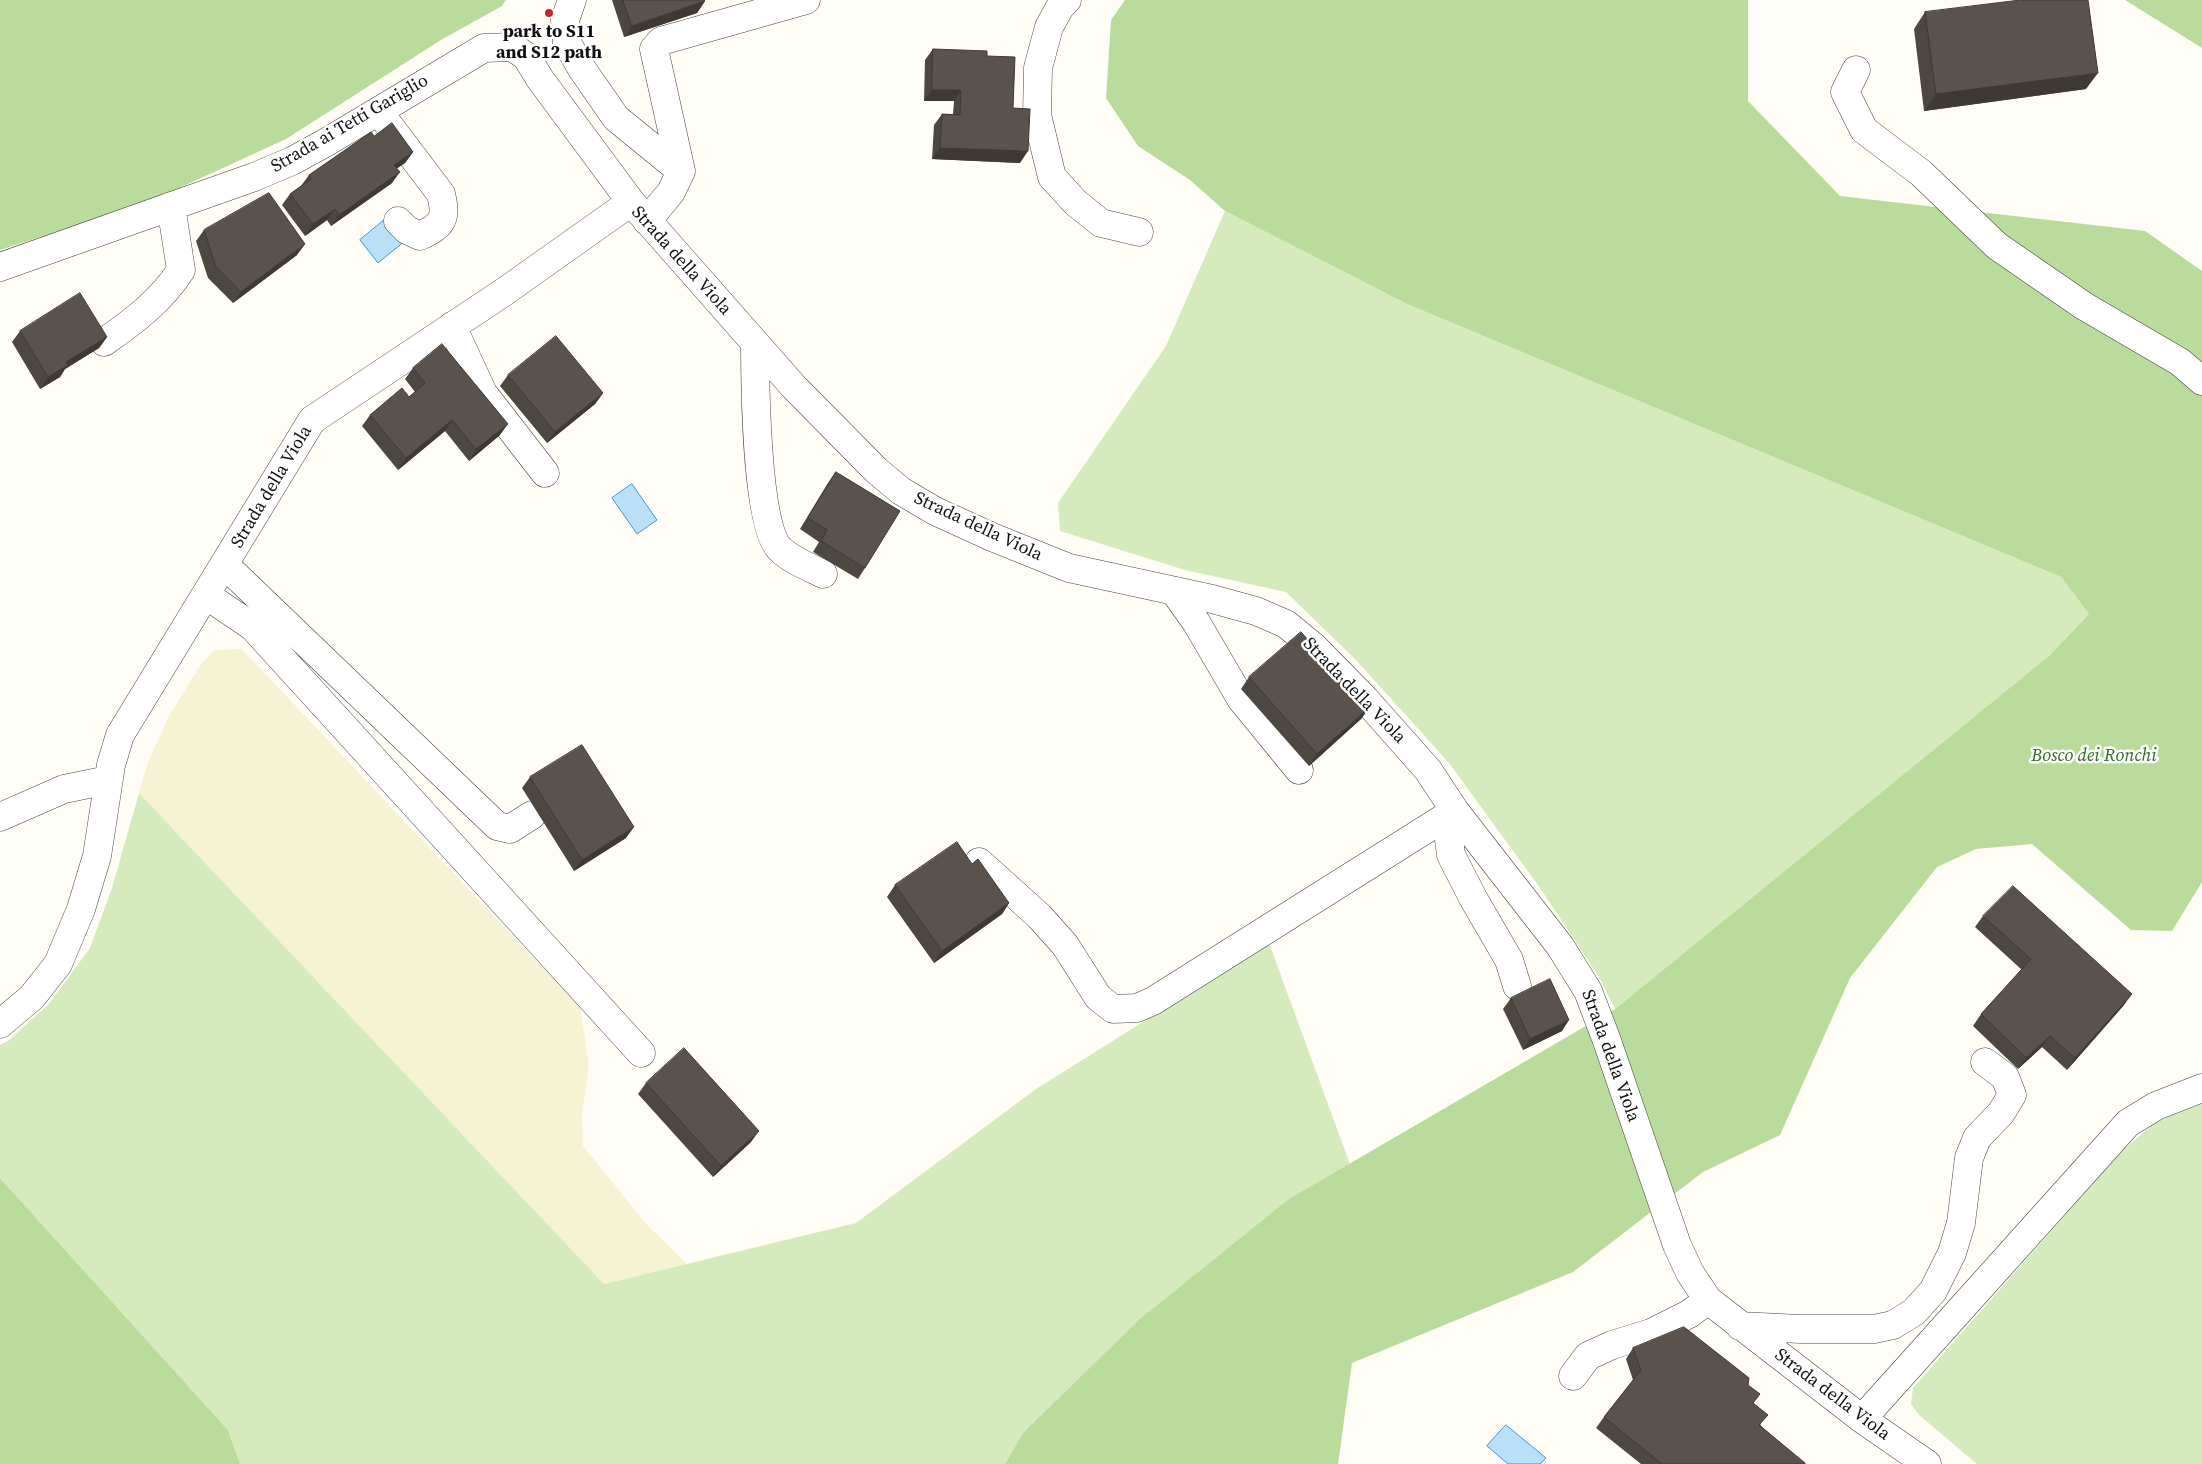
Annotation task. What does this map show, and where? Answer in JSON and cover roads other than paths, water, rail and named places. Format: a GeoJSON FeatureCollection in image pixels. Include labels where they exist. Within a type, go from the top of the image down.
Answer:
{"type":"FeatureCollection","features":[{"type":"Feature","properties":{"kind":"street"},"geometry":{"type":"LineString","coordinates":[[572,0],[565,20],[567,43],[582,69],[616,118],[681,171]]}},
{"type":"Feature","properties":{"kind":"street"},"geometry":{"type":"LineString","coordinates":[[639,212],[671,192],[681,171],[654,49],[661,41],[806,0]]}},
{"type":"Feature","properties":{"kind":"street"},"geometry":{"type":"LineString","coordinates":[[1067,0],[1060,7],[1049,28],[1038,68],[1037,115],[1052,177],[1076,204],[1101,223],[1139,232]]}},
{"type":"Feature","properties":{"kind":"street","name":"Strada ai Tetti Gariglio"},"geometry":{"type":"LineString","coordinates":[[0,267],[254,177],[292,161],[484,48],[512,46],[526,56],[540,80],[639,212]]}},
{"type":"Feature","properties":{"kind":"street"},"geometry":{"type":"LineString","coordinates":[[1856,70],[1845,92],[1864,130],[1921,173],[1997,246],[2084,306],[2180,362],[2202,381]]}},
{"type":"Feature","properties":{"kind":"street"},"geometry":{"type":"LineString","coordinates":[[379,110],[441,194],[444,207],[443,220],[434,229],[420,236],[407,230],[398,220]]}},
{"type":"Feature","properties":{"kind":"street"},"geometry":{"type":"LineString","coordinates":[[104,342],[150,306],[172,285],[181,270],[171,206]]}},
{"type":"Feature","properties":{"kind":"street","name":"Strada della Viola"},"geometry":{"type":"LineString","coordinates":[[0,1024],[32,997],[58,964],[81,910],[97,856],[108,780],[120,735],[312,420],[504,292],[639,212],[794,387],[876,470],[901,491],[926,506],[992,538],[1069,568],[1256,611],[1286,624],[1314,647],[1365,699],[1428,770],[1455,811],[1560,946],[1588,991],[1677,1245],[1690,1273],[1708,1300],[1862,1419],[1927,1464]]}},
{"type":"Feature","properties":{"kind":"street"},"geometry":{"type":"LineString","coordinates":[[452,326],[483,393],[544,472]]}},
{"type":"Feature","properties":{"kind":"street"},"geometry":{"type":"LineString","coordinates":[[755,342],[756,403],[763,492],[771,536],[779,549],[823,574]]}},
{"type":"Feature","properties":{"kind":"street"},"geometry":{"type":"LineString","coordinates":[[225,565],[497,826],[510,829],[532,815]]}},
{"type":"Feature","properties":{"kind":"street"},"geometry":{"type":"LineString","coordinates":[[1174,591],[1196,622],[1241,699],[1299,770]]}},
{"type":"Feature","properties":{"kind":"street"},"geometry":{"type":"LineString","coordinates":[[206,595],[253,627],[641,1053]]}},
{"type":"Feature","properties":{"kind":"street"},"geometry":{"type":"LineString","coordinates":[[0,818],[64,790],[108,780]]}},
{"type":"Feature","properties":{"kind":"street"},"geometry":{"type":"LineString","coordinates":[[979,862],[1039,916],[1065,945],[1098,997],[1113,1009],[1137,1008],[1153,1001],[1245,945],[1455,811]]}},
{"type":"Feature","properties":{"kind":"street"},"geometry":{"type":"LineString","coordinates":[[1455,811],[1449,839],[1452,854],[1473,898],[1509,960],[1517,986]]}},
{"type":"Feature","properties":{"kind":"street"},"geometry":{"type":"LineString","coordinates":[[1740,1326],[1800,1329],[1874,1329],[1893,1325],[1914,1312],[1933,1291],[1952,1253],[1961,1223],[1969,1158],[1977,1138],[2001,1112],[2012,1095],[2005,1077],[1985,1062]]}},
{"type":"Feature","properties":{"kind":"street"},"geometry":{"type":"LineString","coordinates":[[1862,1419],[2128,1123],[2156,1106],[2202,1088]]}},
{"type":"Feature","properties":{"kind":"street"},"geometry":{"type":"LineString","coordinates":[[1573,1376],[1588,1356],[1612,1345],[1651,1333],[1689,1314],[1708,1300]]}},
{"type":"Feature","properties":{"kind":"water"},"geometry":{"type":"Polygon","coordinates":[[[388,217],[406,240],[378,263],[360,240],[388,217]]]}},
{"type":"Feature","properties":{"kind":"water"},"geometry":{"type":"Polygon","coordinates":[[[632,484],[657,520],[637,534],[612,498],[632,484]]]}},
{"type":"Feature","properties":{"kind":"water"},"geometry":{"type":"Polygon","coordinates":[[[1506,1425],[1546,1458],[1540,1464],[1508,1464],[1487,1446],[1506,1425]]]}},
{"type":"Feature","properties":{"kind":"place","name":"park to S11 and S12 path"},"geometry":{"type":"Point","coordinates":[549,13]}},
{"type":"Feature","properties":{"kind":"park label","name":"Bosco dei Ronchi"},"geometry":{"type":"Point","coordinates":[2094,756]}}]}
